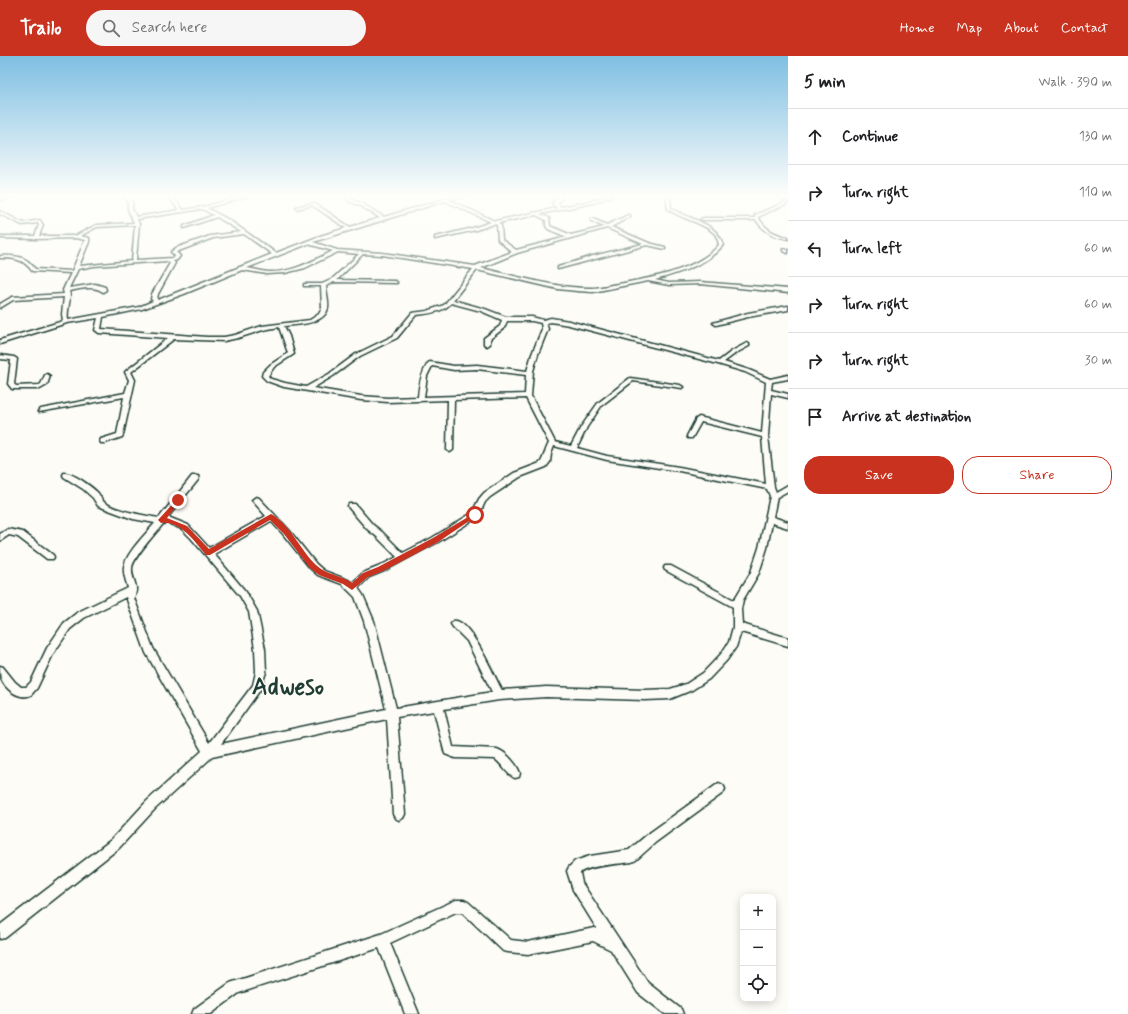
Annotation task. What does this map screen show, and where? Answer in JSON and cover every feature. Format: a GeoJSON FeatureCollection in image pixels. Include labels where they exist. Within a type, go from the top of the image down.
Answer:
{"type":"FeatureCollection","features":[{"type":"Feature","properties":{"kind":"street"},"geometry":{"type":"LineString","coordinates":[[66,322],[64,312],[67,292],[74,270],[87,241]]}},
{"type":"Feature","properties":{"kind":"street"},"geometry":{"type":"LineString","coordinates":[[134,262],[136,241]]}},
{"type":"Feature","properties":{"kind":"street"},"geometry":{"type":"LineString","coordinates":[[0,257],[11,256],[18,258],[30,263],[34,270],[74,270],[94,265],[169,260],[178,257],[173,252],[178,249],[203,241]]}},
{"type":"Feature","properties":{"kind":"street"},"geometry":{"type":"LineString","coordinates":[[255,241],[276,255]]}},
{"type":"Feature","properties":{"kind":"street"},"geometry":{"type":"LineString","coordinates":[[0,342],[66,322],[140,308],[243,269],[312,241]]}},
{"type":"Feature","properties":{"kind":"street"},"geometry":{"type":"LineString","coordinates":[[501,241],[515,252]]}},
{"type":"Feature","properties":{"kind":"street"},"geometry":{"type":"LineString","coordinates":[[307,389],[331,375],[358,355],[395,337],[414,314],[444,307],[451,301],[476,268],[515,252],[553,241]]}},
{"type":"Feature","properties":{"kind":"street"},"geometry":{"type":"LineString","coordinates":[[639,241],[663,248]]}},
{"type":"Feature","properties":{"kind":"street"},"geometry":{"type":"LineString","coordinates":[[308,242],[337,251],[409,257],[476,268],[558,287],[577,290],[593,290],[648,280],[679,272],[701,261],[718,250],[721,245],[720,241]]}},
{"type":"Feature","properties":{"kind":"street"},"geometry":{"type":"LineString","coordinates":[[560,268],[595,257],[647,244]]}},
{"type":"Feature","properties":{"kind":"street"},"geometry":{"type":"LineString","coordinates":[[243,269],[268,273],[285,272],[314,262],[337,251]]}},
{"type":"Feature","properties":{"kind":"street"},"geometry":{"type":"LineString","coordinates":[[306,285],[324,285],[333,281],[362,253]]}},
{"type":"Feature","properties":{"kind":"street"},"geometry":{"type":"LineString","coordinates":[[157,302],[154,299],[155,294],[173,263],[169,260]]}},
{"type":"Feature","properties":{"kind":"street"},"geometry":{"type":"LineString","coordinates":[[648,280],[669,284],[700,283],[788,291]]}},
{"type":"Feature","properties":{"kind":"street"},"geometry":{"type":"LineString","coordinates":[[333,281],[395,282]]}},
{"type":"Feature","properties":{"kind":"street"},"geometry":{"type":"LineString","coordinates":[[101,315],[98,330],[101,332],[172,338],[224,339],[262,328],[311,321],[321,315],[325,308],[324,285]]}},
{"type":"Feature","properties":{"kind":"street"},"geometry":{"type":"LineString","coordinates":[[0,306],[20,298],[67,292],[95,286],[103,288],[103,290]]}},
{"type":"Feature","properties":{"kind":"street"},"geometry":{"type":"LineString","coordinates":[[451,301],[483,310],[504,319],[532,319],[543,322],[551,320],[569,323],[720,363],[747,371],[769,381],[788,377]]}},
{"type":"Feature","properties":{"kind":"street"},"geometry":{"type":"LineString","coordinates":[[716,323],[748,315],[788,308]]}},
{"type":"Feature","properties":{"kind":"street"},"geometry":{"type":"LineString","coordinates":[[487,344],[487,338],[502,327],[504,319]]}},
{"type":"Feature","properties":{"kind":"street"},"geometry":{"type":"LineString","coordinates":[[543,322],[545,329],[529,372],[528,396],[552,443],[607,458],[679,469],[772,492],[788,488]]}},
{"type":"Feature","properties":{"kind":"street"},"geometry":{"type":"LineString","coordinates":[[281,325],[291,354],[276,363],[266,372],[265,376],[269,380],[284,385],[361,398],[388,400],[528,396]]}},
{"type":"Feature","properties":{"kind":"street"},"geometry":{"type":"LineString","coordinates":[[104,441],[120,434],[132,380],[128,372],[172,338]]}},
{"type":"Feature","properties":{"kind":"street"},"geometry":{"type":"LineString","coordinates":[[720,363],[747,345]]}},
{"type":"Feature","properties":{"kind":"street"},"geometry":{"type":"LineString","coordinates":[[0,357],[14,359],[11,384],[14,388],[40,387],[44,385],[47,376]]}},
{"type":"Feature","properties":{"kind":"street"},"geometry":{"type":"LineString","coordinates":[[421,399],[423,380],[426,369],[430,364],[454,368],[477,367],[529,372]]}},
{"type":"Feature","properties":{"kind":"street"},"geometry":{"type":"LineString","coordinates":[[573,449],[584,427],[600,404],[632,379],[680,387]]}},
{"type":"Feature","properties":{"kind":"street"},"geometry":{"type":"LineString","coordinates":[[209,752],[438,704],[499,695],[546,692],[645,695],[670,694],[689,687],[706,676],[724,657],[733,644],[738,627],[738,606],[740,599],[755,573],[770,519],[772,492],[765,436],[769,381]]}},
{"type":"Feature","properties":{"kind":"street"},"geometry":{"type":"LineString","coordinates":[[769,391],[788,396]]}},
{"type":"Feature","properties":{"kind":"street"},"geometry":{"type":"LineString","coordinates":[[41,411],[128,394]]}},
{"type":"Feature","properties":{"kind":"street"},"geometry":{"type":"LineString","coordinates":[[450,450],[451,399]]}},
{"type":"Feature","properties":{"kind":"street"},"geometry":{"type":"LineString","coordinates":[[690,436],[699,419],[765,436]]}},
{"type":"Feature","properties":{"kind":"street"},"geometry":{"type":"LineString","coordinates":[[352,588],[366,575],[381,569],[435,540],[475,515],[482,501],[503,484],[517,475],[543,465],[546,462],[552,443]]}},
{"type":"Feature","properties":{"kind":"street"},"geometry":{"type":"LineString","coordinates":[[0,933],[115,844],[151,805],[209,752],[256,687],[261,672],[260,648],[254,611],[243,594],[185,527],[169,520],[136,518],[107,507],[101,504],[96,496],[86,487],[68,475]]}},
{"type":"Feature","properties":{"kind":"street"},"geometry":{"type":"LineString","coordinates":[[195,478],[132,557],[128,566],[128,575],[133,590],[130,598],[149,650],[209,752]]}},
{"type":"Feature","properties":{"kind":"street"},"geometry":{"type":"LineString","coordinates":[[256,500],[286,532],[313,566],[321,573],[345,582],[359,594],[369,621],[392,713],[399,814]]}},
{"type":"Feature","properties":{"kind":"street"},"geometry":{"type":"LineString","coordinates":[[352,506],[370,527],[402,557]]}},
{"type":"Feature","properties":{"kind":"street"},"geometry":{"type":"LineString","coordinates":[[208,553],[271,516]]}},
{"type":"Feature","properties":{"kind":"street"},"geometry":{"type":"LineString","coordinates":[[770,519],[788,525]]}},
{"type":"Feature","properties":{"kind":"street"},"geometry":{"type":"LineString","coordinates":[[0,538],[8,532],[20,534],[50,557]]}},
{"type":"Feature","properties":{"kind":"street"},"geometry":{"type":"LineString","coordinates":[[668,568],[738,606]]}},
{"type":"Feature","properties":{"kind":"street"},"geometry":{"type":"LineString","coordinates":[[0,670],[17,690],[22,693],[28,692],[34,685],[50,651],[67,626],[80,615],[133,590]]}},
{"type":"Feature","properties":{"kind":"street"},"geometry":{"type":"LineString","coordinates":[[456,624],[470,638],[499,695]]}},
{"type":"Feature","properties":{"kind":"street"},"geometry":{"type":"LineString","coordinates":[[738,627],[788,642]]}},
{"type":"Feature","properties":{"kind":"street"},"geometry":{"type":"LineString","coordinates":[[438,704],[449,750],[455,753],[497,754],[504,759],[515,773]]}},
{"type":"Feature","properties":{"kind":"street"},"geometry":{"type":"LineString","coordinates":[[676,1014],[643,988],[577,886],[573,871],[579,865],[590,862],[632,856],[652,838],[719,788]]}},
{"type":"Feature","properties":{"kind":"street"},"geometry":{"type":"LineString","coordinates":[[199,1014],[236,988],[382,940],[456,906],[464,906],[508,946],[528,948],[594,934],[615,945]]}},
{"type":"Feature","properties":{"kind":"street"},"geometry":{"type":"LineString","coordinates":[[382,940],[412,1014]]}},
{"type":"Feature","properties":{"kind":"district","name":"Adweso"},"geometry":{"type":"Point","coordinates":[288,687]}},
{"type":"Feature","properties":{"kind":"route"},"geometry":{"type":"LineString","coordinates":[[178,500],[161,520],[169,520],[185,527],[208,553],[271,516],[313,566],[321,573],[345,582],[352,588],[366,575],[381,569],[435,540],[475,515]]}}]}
